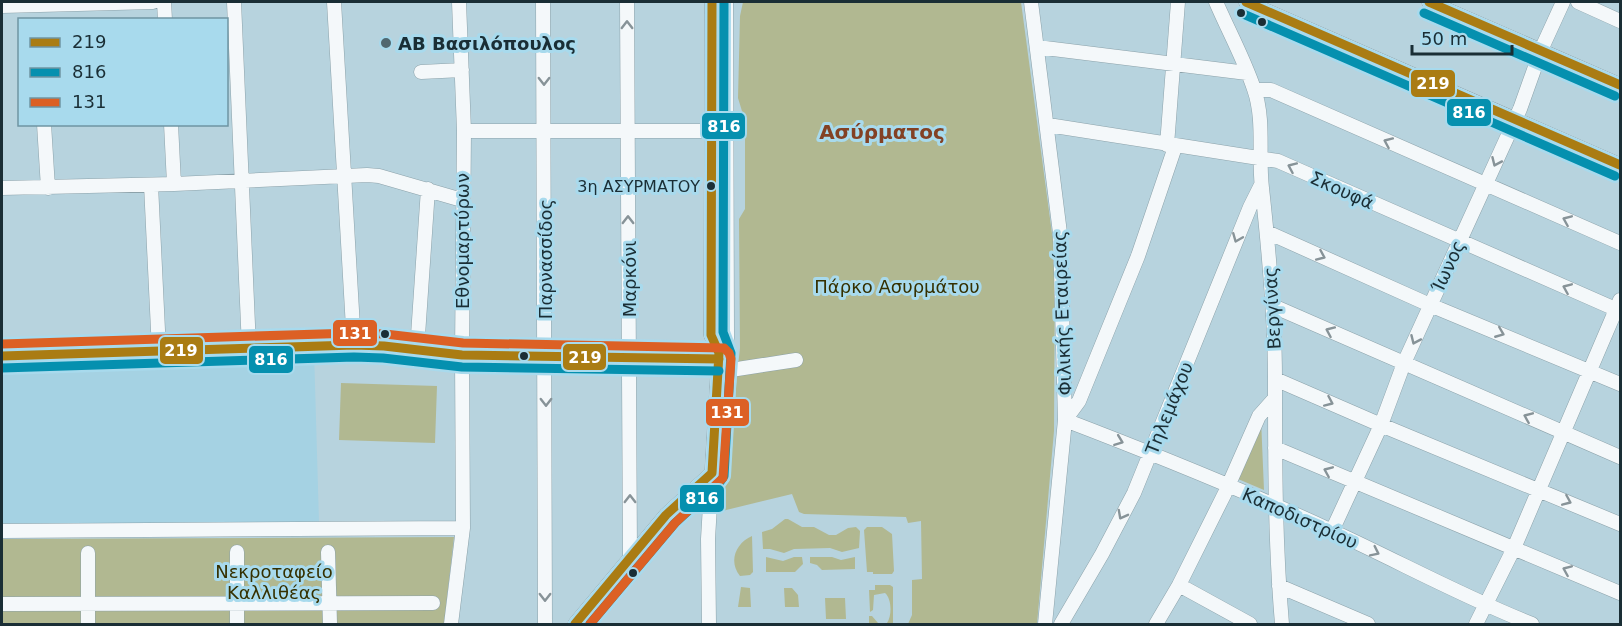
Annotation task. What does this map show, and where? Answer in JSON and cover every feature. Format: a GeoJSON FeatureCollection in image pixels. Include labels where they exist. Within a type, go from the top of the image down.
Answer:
{"type":"FeatureCollection","features":[{"type":"Feature","properties":{"kind":"street"},"geometry":{"type":"LineString","coordinates":[[2,6],[37,3],[153,2]]}},
{"type":"Feature","properties":{"kind":"street"},"geometry":{"type":"LineString","coordinates":[[164,2],[165,18]]}},
{"type":"Feature","properties":{"kind":"street"},"geometry":{"type":"LineString","coordinates":[[234,2],[249,348]]}},
{"type":"Feature","properties":{"kind":"street"},"geometry":{"type":"LineString","coordinates":[[334,2],[354,345]]}},
{"type":"Feature","properties":{"kind":"street","name":"Εθνομαρτύρων"},"geometry":{"type":"LineString","coordinates":[[451,624],[463,528],[462,200],[464,131],[459,2]]}},
{"type":"Feature","properties":{"kind":"street","name":"Παρνασσίδος"},"geometry":{"type":"LineString","coordinates":[[543,2],[546,356],[545,624]]}},
{"type":"Feature","properties":{"kind":"street","name":"Μαρκόνι"},"geometry":{"type":"LineString","coordinates":[[627,2],[630,557]]}},
{"type":"Feature","properties":{"kind":"street"},"geometry":{"type":"LineString","coordinates":[[709,624],[708,539],[718,361],[711,335],[712,2]]}},
{"type":"Feature","properties":{"kind":"street"},"geometry":{"type":"LineString","coordinates":[[718,361],[727,338],[726,2]]}},
{"type":"Feature","properties":{"kind":"street","name":"Φιλικής Εταιρείας"},"geometry":{"type":"LineString","coordinates":[[1031,2],[1060,233],[1065,420],[1045,624]]}},
{"type":"Feature","properties":{"kind":"street"},"geometry":{"type":"LineString","coordinates":[[1065,420],[1079,401],[1138,256],[1171,146],[1178,2]]}},
{"type":"Feature","properties":{"kind":"street","name":"Βεργίνας"},"geometry":{"type":"LineString","coordinates":[[1216,2],[1255,90],[1260,118],[1261,185],[1268,232],[1273,306],[1275,505],[1282,624]]}},
{"type":"Feature","properties":{"kind":"street"},"geometry":{"type":"LineString","coordinates":[[1246,2],[1620,165]]}},
{"type":"Feature","properties":{"kind":"street"},"geometry":{"type":"LineString","coordinates":[[1429,2],[1620,85]]}},
{"type":"Feature","properties":{"kind":"street","name":"Ίωνος"},"geometry":{"type":"LineString","coordinates":[[1332,531],[1353,481],[1381,425],[1404,363],[1486,186],[1563,2]]}},
{"type":"Feature","properties":{"kind":"street"},"geometry":{"type":"LineString","coordinates":[[1578,2],[1620,21]]}},
{"type":"Feature","properties":{"kind":"street"},"geometry":{"type":"LineString","coordinates":[[37,3],[38,18]]}},
{"type":"Feature","properties":{"kind":"street"},"geometry":{"type":"LineString","coordinates":[[1037,47],[1247,73]]}},
{"type":"Feature","properties":{"kind":"street"},"geometry":{"type":"LineString","coordinates":[[421,72],[462,70]]}},
{"type":"Feature","properties":{"kind":"street"},"geometry":{"type":"LineString","coordinates":[[1255,90],[1270,90],[1620,243]]}},
{"type":"Feature","properties":{"kind":"street","name":"Σκουφά"},"geometry":{"type":"LineString","coordinates":[[1048,125],[1278,161],[1459,242],[1619,307]]}},
{"type":"Feature","properties":{"kind":"street"},"geometry":{"type":"LineString","coordinates":[[44,126],[48,188]]}},
{"type":"Feature","properties":{"kind":"street"},"geometry":{"type":"LineString","coordinates":[[171,126],[174,184]]}},
{"type":"Feature","properties":{"kind":"street"},"geometry":{"type":"LineString","coordinates":[[464,131],[711,131]]}},
{"type":"Feature","properties":{"kind":"street"},"geometry":{"type":"LineString","coordinates":[[2,189],[152,185],[343,175],[380,176],[462,200]]}},
{"type":"Feature","properties":{"kind":"street"},"geometry":{"type":"LineString","coordinates":[[152,185],[159,351]]}},
{"type":"Feature","properties":{"kind":"street","name":"Τηλεμάχου"},"geometry":{"type":"LineString","coordinates":[[1061,624],[1134,493],[1261,185]]}},
{"type":"Feature","properties":{"kind":"street"},"geometry":{"type":"LineString","coordinates":[[417,350],[428,189]]}},
{"type":"Feature","properties":{"kind":"street"},"geometry":{"type":"LineString","coordinates":[[1268,232],[1430,305],[1620,384]]}},
{"type":"Feature","properties":{"kind":"street"},"geometry":{"type":"LineString","coordinates":[[1273,306],[1620,457]]}},
{"type":"Feature","properties":{"kind":"street"},"geometry":{"type":"LineString","coordinates":[[1476,624],[1514,548],[1619,307]]}},
{"type":"Feature","properties":{"kind":"street"},"geometry":{"type":"LineString","coordinates":[[2,356],[354,345],[462,355],[718,361],[796,360]]}},
{"type":"Feature","properties":{"kind":"street"},"geometry":{"type":"LineString","coordinates":[[1275,379],[1620,524]]}},
{"type":"Feature","properties":{"kind":"street"},"geometry":{"type":"LineString","coordinates":[[1156,624],[1179,585],[1228,487],[1259,416],[1275,398]]}},
{"type":"Feature","properties":{"kind":"street","name":"Καποδιστρίου"},"geometry":{"type":"LineString","coordinates":[[1065,420],[1275,505],[1485,606],[1532,624]]}},
{"type":"Feature","properties":{"kind":"street"},"geometry":{"type":"LineString","coordinates":[[1275,448],[1620,593]]}},
{"type":"Feature","properties":{"kind":"street"},"geometry":{"type":"LineString","coordinates":[[575,624],[666,515],[712,473]]}},
{"type":"Feature","properties":{"kind":"street"},"geometry":{"type":"LineString","coordinates":[[2,531],[463,528]]}},
{"type":"Feature","properties":{"kind":"street"},"geometry":{"type":"LineString","coordinates":[[237,552],[237,624]]}},
{"type":"Feature","properties":{"kind":"street"},"geometry":{"type":"LineString","coordinates":[[328,552],[330,624]]}},
{"type":"Feature","properties":{"kind":"street"},"geometry":{"type":"LineString","coordinates":[[88,553],[88,624]]}},
{"type":"Feature","properties":{"kind":"street"},"geometry":{"type":"LineString","coordinates":[[1179,585],[1250,624]]}},
{"type":"Feature","properties":{"kind":"street"},"geometry":{"type":"LineString","coordinates":[[1279,586],[1368,624]]}},
{"type":"Feature","properties":{"kind":"street"},"geometry":{"type":"LineString","coordinates":[[2,604],[433,603]]}},
{"type":"Feature","properties":{"kind":"shaded area"},"geometry":{"type":"Polygon","coordinates":[[[314,350],[319,522],[193,526],[2,523],[2,361],[314,350]]]}},
{"type":"Feature","properties":{"kind":"green space","name":"Πάρκο Ασυρμάτου"},"geometry":{"type":"Polygon","coordinates":[[[743,2],[1021,2],[1055,256],[1054,431],[1037,624],[908,624],[912,615],[912,580],[922,579],[921,521],[908,523],[906,517],[804,514],[799,512],[792,494],[722,511],[740,348],[739,219],[745,209],[745,121],[738,98],[740,16],[743,2]]]}},
{"type":"Feature","properties":{"kind":"green space"},"geometry":{"type":"Polygon","coordinates":[[[341,383],[437,386],[435,443],[339,440],[341,383]]]}},
{"type":"Feature","properties":{"kind":"green space"},"geometry":{"type":"Polygon","coordinates":[[[1261,419],[1264,490],[1238,479],[1261,419]]]}},
{"type":"Feature","properties":{"kind":"green space"},"geometry":{"type":"Polygon","coordinates":[[[785,519],[802,527],[814,527],[829,535],[836,535],[848,528],[856,527],[860,531],[859,548],[842,552],[830,548],[794,549],[784,553],[763,549],[762,532],[772,529],[785,519]]]}},
{"type":"Feature","properties":{"kind":"green space"},"geometry":{"type":"Polygon","coordinates":[[[867,527],[882,527],[892,534],[894,571],[892,574],[867,572],[864,530],[867,527]]]}},
{"type":"Feature","properties":{"kind":"green space"},"geometry":{"type":"Polygon","coordinates":[[[752,536],[753,572],[750,575],[740,576],[734,559],[738,548],[752,536]]]}},
{"type":"Feature","properties":{"kind":"green space","name":"Νεκροταφείο Καλλιθέας"},"geometry":{"type":"Polygon","coordinates":[[[454,537],[444,624],[2,624],[2,539],[454,537]]]}},
{"type":"Feature","properties":{"kind":"green space"},"geometry":{"type":"Polygon","coordinates":[[[766,557],[783,561],[802,557],[803,564],[795,572],[766,572],[766,557]]]}},
{"type":"Feature","properties":{"kind":"green space"},"geometry":{"type":"Polygon","coordinates":[[[810,557],[832,557],[841,560],[855,557],[855,569],[822,570],[810,563],[810,557]]]}},
{"type":"Feature","properties":{"kind":"green space"},"geometry":{"type":"Polygon","coordinates":[[[875,585],[893,587],[893,624],[869,624],[869,616],[872,616],[878,623],[887,623],[890,616],[890,603],[885,593],[874,595],[873,610],[870,612],[869,590],[875,590],[875,585]]]}},
{"type":"Feature","properties":{"kind":"green space"},"geometry":{"type":"Polygon","coordinates":[[[741,587],[750,588],[751,607],[738,607],[741,587]]]}},
{"type":"Feature","properties":{"kind":"green space"},"geometry":{"type":"Polygon","coordinates":[[[784,588],[792,588],[798,595],[799,607],[785,607],[784,588]]]}},
{"type":"Feature","properties":{"kind":"green space"},"geometry":{"type":"Polygon","coordinates":[[[825,598],[845,598],[846,619],[826,619],[825,598]]]}},
{"type":"Feature","properties":{"kind":"transit line","name":"219"},"geometry":{"type":"LineString","coordinates":[[575,624],[666,515],[712,473],[719,353],[711,335],[712,2]]}},
{"type":"Feature","properties":{"kind":"transit line","name":"816"},"geometry":{"type":"LineString","coordinates":[[590,624],[675,523],[724,476],[731,353],[723,332],[724,2]]}},
{"type":"Feature","properties":{"kind":"transit line","name":"219"},"geometry":{"type":"LineString","coordinates":[[1246,2],[1620,165]]}},
{"type":"Feature","properties":{"kind":"transit line","name":"219"},"geometry":{"type":"LineString","coordinates":[[1429,2],[1620,85]]}},
{"type":"Feature","properties":{"kind":"transit line","name":"816"},"geometry":{"type":"LineString","coordinates":[[1241,13],[1615,176]]}},
{"type":"Feature","properties":{"kind":"transit line","name":"816"},"geometry":{"type":"LineString","coordinates":[[1424,13],[1615,96]]}},
{"type":"Feature","properties":{"kind":"transit line","name":"131"},"geometry":{"type":"LineString","coordinates":[[2,344],[354,333],[385,334],[463,343],[724,348],[731,359],[723,478],[675,523],[590,624]]}},
{"type":"Feature","properties":{"kind":"transit line","name":"219"},"geometry":{"type":"LineString","coordinates":[[2,356],[354,345],[462,355],[719,359]]}},
{"type":"Feature","properties":{"kind":"transit line","name":"816"},"geometry":{"type":"LineString","coordinates":[[2,368],[354,357],[462,367],[719,371]]}},
{"type":"Feature","properties":{"kind":"place","name":"ΑΒ Βασιλόπουλος"},"geometry":{"type":"Point","coordinates":[386,43]}},
{"type":"Feature","properties":{"kind":"place","name":"3η ΑΣΥΡΜΑΤΟΥ"},"geometry":{"type":"Point","coordinates":[711,186]}},
{"type":"Feature","properties":{"kind":"district","name":"Ασύρματος"},"geometry":{"type":"Point","coordinates":[882,132]}}]}
